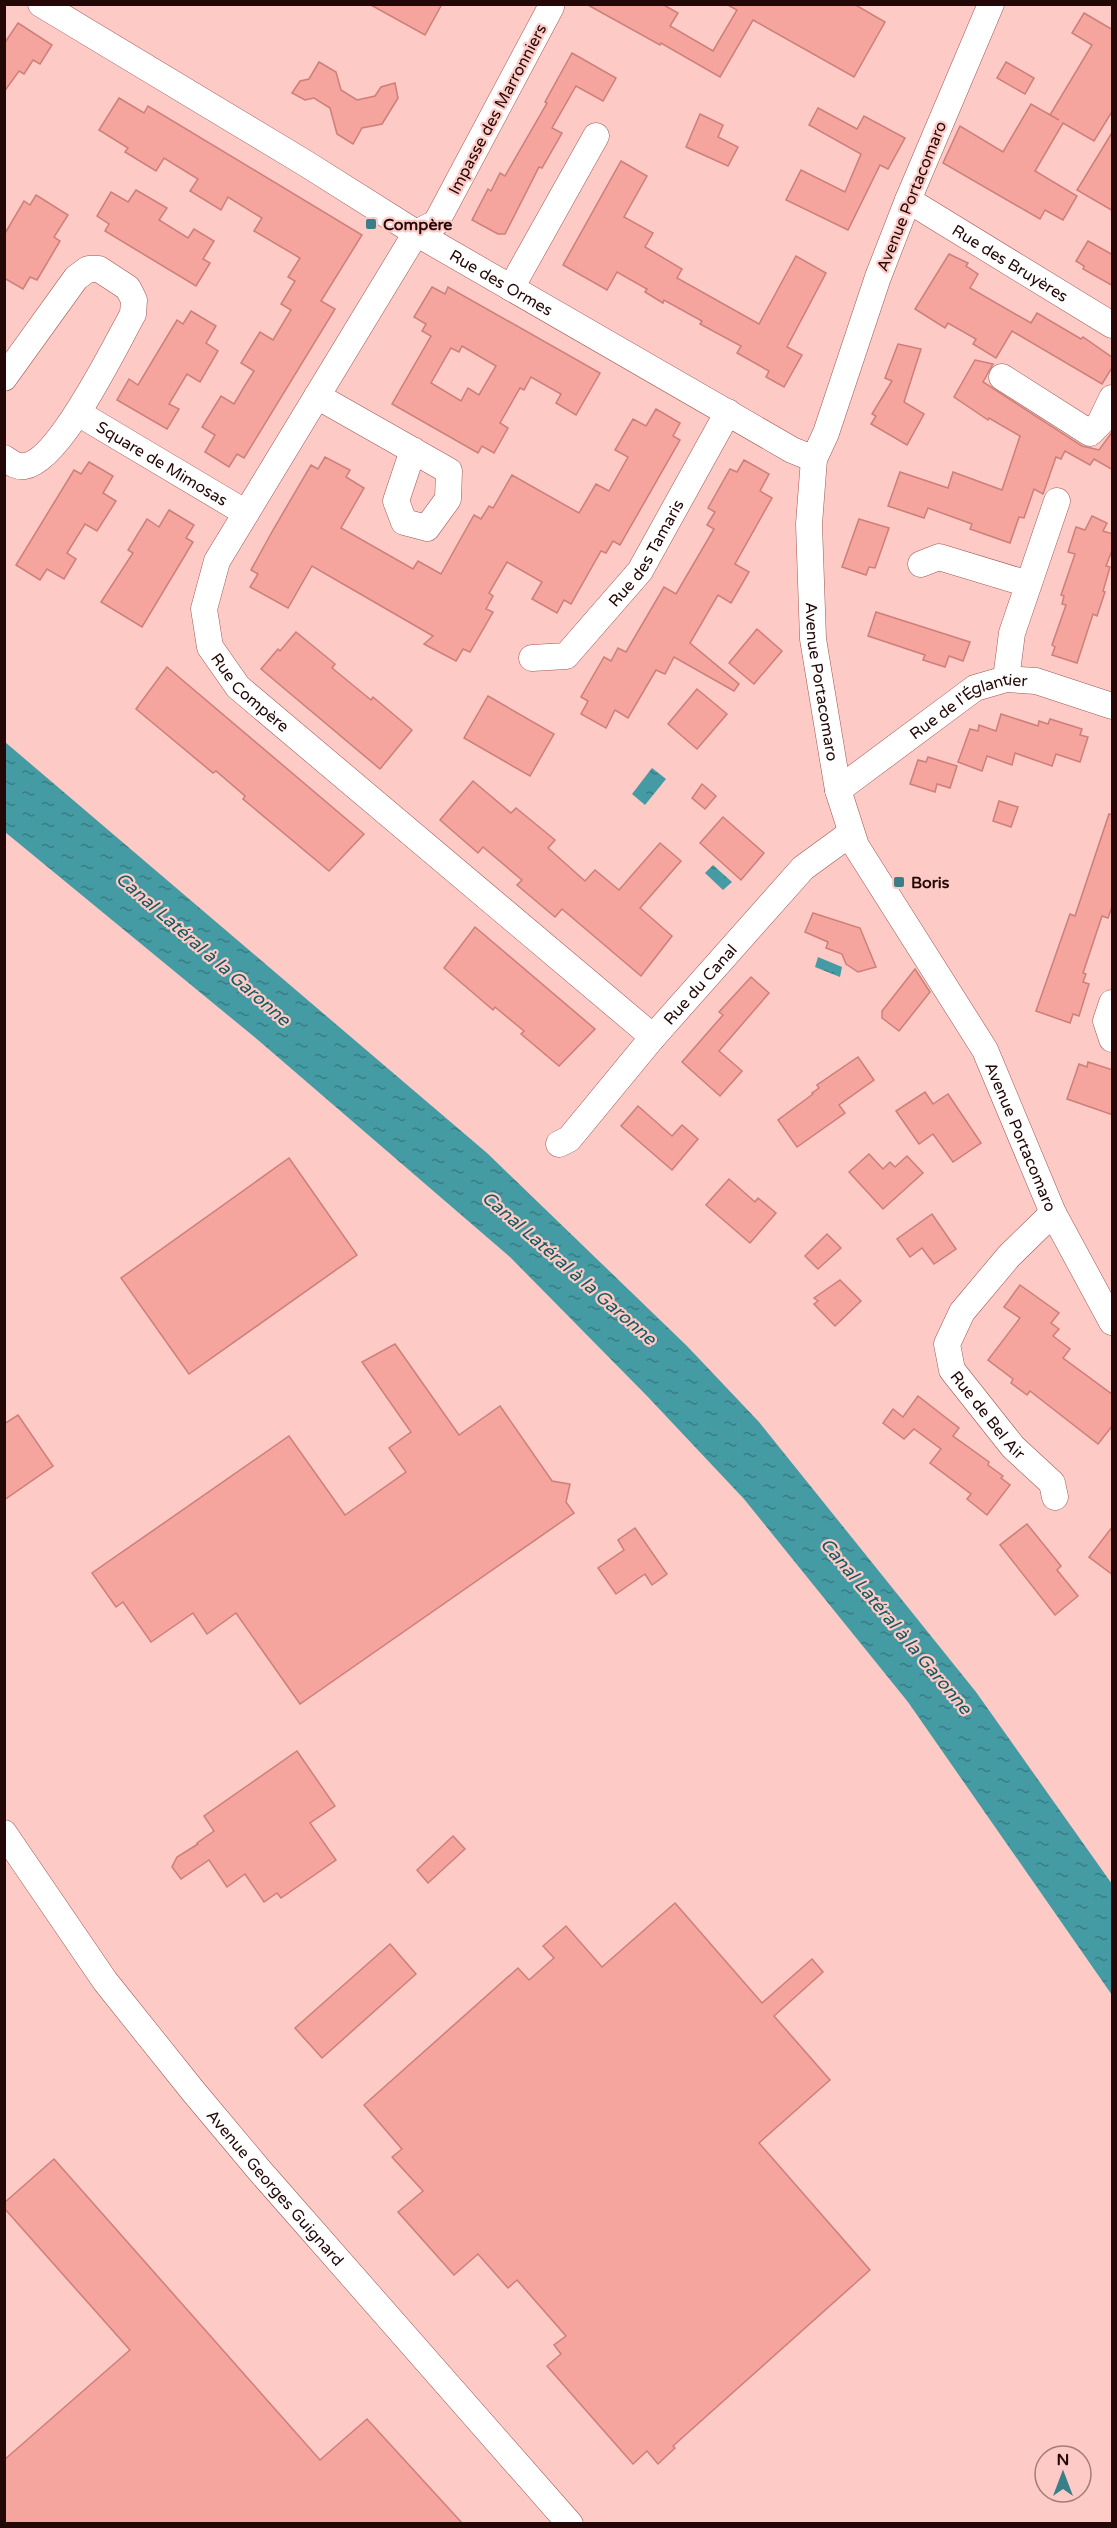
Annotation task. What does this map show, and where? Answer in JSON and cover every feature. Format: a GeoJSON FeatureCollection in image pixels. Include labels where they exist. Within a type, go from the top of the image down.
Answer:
{"type":"FeatureCollection","features":[{"type":"Feature","properties":{"kind":"street","name":"Rue des Ormes"},"geometry":{"type":"LineString","coordinates":[[41,4],[305,163],[416,233],[792,450],[814,459]]}},
{"type":"Feature","properties":{"kind":"street","name":"Avenue Portacomaro"},"geometry":{"type":"LineString","coordinates":[[991,4],[878,277],[826,433],[814,459],[808,524],[813,639],[837,790],[856,846],[985,1050],[1053,1213],[1113,1322]]}},
{"type":"Feature","properties":{"kind":"street","name":"Impasse des Marronniers"},"geometry":{"type":"LineString","coordinates":[[416,233],[436,223],[551,7]]}},
{"type":"Feature","properties":{"kind":"street"},"geometry":{"type":"LineString","coordinates":[[511,288],[596,136]]}},
{"type":"Feature","properties":{"kind":"street","name":"Rue des Bruyères"},"geometry":{"type":"LineString","coordinates":[[908,200],[1113,325]]}},
{"type":"Feature","properties":{"kind":"street","name":"Rue Compère"},"geometry":{"type":"LineString","coordinates":[[416,233],[217,561],[204,609],[210,647],[238,687],[653,1037]]}},
{"type":"Feature","properties":{"kind":"street","name":"Square de Mimosas"},"geometry":{"type":"LineString","coordinates":[[4,378],[76,278],[88,269],[99,269],[128,288],[134,300],[134,314],[78,413],[56,444],[40,459],[27,466],[15,466],[4,458]]}},
{"type":"Feature","properties":{"kind":"street"},"geometry":{"type":"LineString","coordinates":[[1002,377],[1090,433],[1100,423],[1113,398]]}},
{"type":"Feature","properties":{"kind":"street"},"geometry":{"type":"LineString","coordinates":[[317,396],[413,450]]}},
{"type":"Feature","properties":{"kind":"street","name":"Rue des Tamaris"},"geometry":{"type":"LineString","coordinates":[[531,658],[566,656],[639,571],[728,412]]}},
{"type":"Feature","properties":{"kind":"street","name":"Square de Mimosas"},"geometry":{"type":"LineString","coordinates":[[78,413],[246,513]]}},
{"type":"Feature","properties":{"kind":"street"},"geometry":{"type":"LineString","coordinates":[[1006,679],[1012,633],[1057,501]]}},
{"type":"Feature","properties":{"kind":"street"},"geometry":{"type":"LineString","coordinates":[[921,564],[939,557],[1028,584]]}},
{"type":"Feature","properties":{"kind":"street","name":"Rue de l'Églantier"},"geometry":{"type":"LineString","coordinates":[[837,790],[975,687],[1006,679],[1036,681],[1113,706]]}},
{"type":"Feature","properties":{"kind":"street","name":"Rue du Canal"},"geometry":{"type":"LineString","coordinates":[[560,1144],[569,1140],[653,1037],[803,868],[851,833]]}},
{"type":"Feature","properties":{"kind":"street"},"geometry":{"type":"LineString","coordinates":[[1113,1003],[1106,1022],[1113,1039]]}},
{"type":"Feature","properties":{"kind":"street","name":"Rue de Bel Air"},"geometry":{"type":"LineString","coordinates":[[1053,1213],[1009,1256],[962,1312],[947,1344],[952,1370],[1013,1447],[1052,1484],[1054,1497]]}},
{"type":"Feature","properties":{"kind":"street","name":"Avenue Georges Guignard"},"geometry":{"type":"LineString","coordinates":[[4,1833],[105,1981],[193,2091],[260,2171],[570,2523]]}},
{"type":"Feature","properties":{"kind":"water","name":"Canal Latéral à la Garonne"},"geometry":{"type":"Polygon","coordinates":[[[5,742],[487,1153],[687,1346],[759,1422],[976,1692],[1112,1884],[1112,1995],[908,1702],[744,1499],[648,1397],[510,1257],[258,1040],[5,832],[5,742]]]}},
{"type":"Feature","properties":{"kind":"water"},"geometry":{"type":"Polygon","coordinates":[[[652,768],[666,779],[645,805],[632,794],[652,768]]]}},
{"type":"Feature","properties":{"kind":"water"},"geometry":{"type":"Polygon","coordinates":[[[713,865],[732,882],[723,890],[705,873],[713,865]]]}},
{"type":"Feature","properties":{"kind":"water"},"geometry":{"type":"Polygon","coordinates":[[[818,957],[842,967],[840,977],[815,967],[818,957]]]}},
{"type":"Feature","properties":{"kind":"building"},"geometry":{"type":"Polygon","coordinates":[[[369,4],[442,4],[425,35],[369,4]]]}},
{"type":"Feature","properties":{"kind":"building"},"geometry":{"type":"Polygon","coordinates":[[[586,4],[662,4],[678,13],[670,26],[713,51],[737,10],[726,4],[854,4],[885,22],[854,77],[753,20],[720,77],[586,4]]]}},
{"type":"Feature","properties":{"kind":"building"},"geometry":{"type":"Polygon","coordinates":[[[1084,13],[1113,30],[1113,110],[1094,141],[1063,123],[1035,171],[1077,196],[1063,220],[1045,210],[1040,219],[943,163],[960,126],[1003,152],[1031,104],[1050,115],[1092,45],[1072,33],[1084,13]]]}},
{"type":"Feature","properties":{"kind":"building"},"geometry":{"type":"Polygon","coordinates":[[[18,23],[52,45],[40,64],[33,60],[24,74],[19,71],[4,92],[4,44],[18,23]]]}},
{"type":"Feature","properties":{"kind":"building"},"geometry":{"type":"Polygon","coordinates":[[[572,53],[616,78],[603,101],[576,86],[552,128],[562,133],[542,168],[539,167],[505,234],[498,234],[472,220],[488,189],[491,191],[500,173],[505,176],[547,103],[545,102],[572,53]]]}},
{"type":"Feature","properties":{"kind":"building"},"geometry":{"type":"Polygon","coordinates":[[[319,62],[336,72],[341,90],[357,100],[375,96],[381,87],[395,83],[398,98],[382,124],[362,128],[353,144],[337,134],[330,108],[314,98],[305,100],[292,93],[300,81],[309,79],[319,62]]]}},
{"type":"Feature","properties":{"kind":"building"},"geometry":{"type":"Polygon","coordinates":[[[1006,62],[1034,78],[1025,94],[997,78],[1006,62]]]}},
{"type":"Feature","properties":{"kind":"building"},"geometry":{"type":"Polygon","coordinates":[[[119,98],[144,113],[148,106],[362,235],[321,301],[335,309],[244,458],[237,454],[229,467],[205,452],[215,435],[202,427],[221,396],[234,404],[254,371],[241,363],[260,332],[273,340],[291,310],[281,304],[295,281],[288,277],[300,258],[254,231],[262,218],[228,197],[221,210],[190,191],[198,179],[164,158],[156,171],[125,152],[128,148],[99,130],[119,98]]]}},
{"type":"Feature","properties":{"kind":"building"},"geometry":{"type":"Polygon","coordinates":[[[818,108],[857,129],[864,116],[905,138],[888,169],[880,165],[848,230],[786,200],[801,170],[845,192],[861,154],[809,125],[818,108]]]}},
{"type":"Feature","properties":{"kind":"building"},"geometry":{"type":"Polygon","coordinates":[[[700,114],[723,125],[718,137],[738,147],[728,166],[686,147],[700,114]]]}},
{"type":"Feature","properties":{"kind":"building"},"geometry":{"type":"Polygon","coordinates":[[[1113,131],[1113,211],[1077,190],[1113,131]]]}},
{"type":"Feature","properties":{"kind":"building"},"geometry":{"type":"Polygon","coordinates":[[[621,161],[647,176],[624,217],[653,233],[645,247],[682,269],[677,278],[759,324],[796,256],[826,273],[787,347],[802,355],[784,387],[766,377],[769,371],[737,353],[741,346],[700,324],[702,321],[664,300],[663,303],[645,292],[647,289],[617,272],[607,290],[563,265],[621,161]]]}},
{"type":"Feature","properties":{"kind":"building"},"geometry":{"type":"Polygon","coordinates":[[[136,190],[167,208],[159,220],[188,238],[194,229],[214,241],[203,259],[210,263],[196,286],[105,231],[109,224],[97,216],[111,192],[128,202],[136,190]]]}},
{"type":"Feature","properties":{"kind":"building"},"geometry":{"type":"Polygon","coordinates":[[[36,195],[68,215],[54,237],[60,241],[37,280],[30,277],[23,289],[4,278],[4,235],[24,201],[30,205],[36,195]]]}},
{"type":"Feature","properties":{"kind":"building"},"geometry":{"type":"Polygon","coordinates":[[[1088,241],[1113,255],[1113,286],[1083,269],[1084,266],[1076,261],[1088,241]]]}},
{"type":"Feature","properties":{"kind":"building"},"geometry":{"type":"Polygon","coordinates":[[[949,254],[968,263],[966,266],[978,274],[970,288],[1031,323],[1037,313],[1081,339],[1083,337],[1113,358],[1113,366],[1102,384],[1012,331],[996,358],[973,344],[976,339],[948,323],[945,328],[915,309],[949,254]]]}},
{"type":"Feature","properties":{"kind":"building"},"geometry":{"type":"Polygon","coordinates":[[[432,287],[445,294],[448,287],[600,373],[576,415],[556,403],[561,394],[531,377],[524,390],[520,388],[500,423],[508,428],[494,453],[482,446],[478,453],[392,404],[431,336],[422,331],[426,324],[414,317],[432,287]],[[462,346],[459,352],[451,348],[431,383],[461,401],[468,388],[479,395],[496,366],[462,346]]]}},
{"type":"Feature","properties":{"kind":"building"},"geometry":{"type":"Polygon","coordinates":[[[191,311],[216,326],[206,343],[218,351],[200,382],[187,374],[169,404],[179,409],[167,429],[117,400],[129,379],[138,385],[177,320],[183,324],[191,311]]]}},
{"type":"Feature","properties":{"kind":"building"},"geometry":{"type":"Polygon","coordinates":[[[898,344],[921,349],[904,402],[924,414],[907,445],[871,424],[876,416],[872,414],[892,381],[885,378],[898,344]]]}},
{"type":"Feature","properties":{"kind":"building"},"geometry":{"type":"Polygon","coordinates":[[[975,360],[993,364],[983,382],[1082,446],[1099,450],[1113,431],[1113,470],[1094,459],[1090,465],[1065,451],[1061,459],[1056,457],[1043,494],[1034,489],[1024,518],[1019,517],[1010,543],[970,529],[972,524],[928,508],[924,518],[888,506],[900,472],[948,488],[953,472],[1002,490],[1020,436],[989,418],[988,420],[954,397],[975,360]]]}},
{"type":"Feature","properties":{"kind":"building"},"geometry":{"type":"Polygon","coordinates":[[[656,409],[680,423],[673,436],[680,440],[620,545],[613,541],[606,553],[601,551],[571,604],[564,600],[557,613],[532,599],[542,582],[507,562],[489,593],[493,596],[486,609],[493,612],[470,652],[463,649],[456,661],[424,644],[433,636],[312,566],[288,608],[250,587],[258,574],[251,570],[273,530],[311,465],[318,469],[325,457],[350,470],[346,477],[364,488],[341,528],[413,569],[418,561],[441,574],[474,515],[481,519],[489,506],[493,508],[512,475],[579,513],[596,484],[609,491],[628,457],[615,450],[633,419],[646,426],[656,409]]]}},
{"type":"Feature","properties":{"kind":"building"},"geometry":{"type":"Polygon","coordinates":[[[744,460],[769,474],[760,491],[772,498],[735,564],[749,572],[731,603],[718,595],[690,643],[739,684],[734,691],[674,657],[665,674],[656,670],[628,718],[615,710],[606,728],[581,714],[588,701],[581,697],[604,657],[611,661],[618,648],[626,652],[664,587],[676,594],[714,529],[707,525],[715,512],[708,508],[730,469],[737,472],[744,460]]]}},
{"type":"Feature","properties":{"kind":"building"},"geometry":{"type":"Polygon","coordinates":[[[89,462],[113,476],[103,493],[116,501],[97,531],[85,524],[67,553],[76,559],[64,579],[47,569],[40,580],[16,565],[74,470],[81,474],[89,462]]]}},
{"type":"Feature","properties":{"kind":"building"},"geometry":{"type":"Polygon","coordinates":[[[169,510],[194,525],[186,538],[193,542],[142,627],[101,602],[133,553],[128,550],[147,519],[159,527],[169,510]]]}},
{"type":"Feature","properties":{"kind":"building"},"geometry":{"type":"Polygon","coordinates":[[[1092,516],[1107,523],[1103,531],[1113,534],[1113,548],[1106,566],[1110,567],[1103,591],[1105,592],[1097,616],[1093,614],[1077,663],[1052,655],[1055,647],[1052,645],[1066,605],[1062,604],[1064,596],[1061,595],[1075,554],[1068,552],[1076,527],[1085,530],[1092,516]]]}},
{"type":"Feature","properties":{"kind":"building"},"geometry":{"type":"Polygon","coordinates":[[[859,519],[889,528],[875,568],[869,567],[866,575],[842,567],[859,519]]]}},
{"type":"Feature","properties":{"kind":"building"},"geometry":{"type":"Polygon","coordinates":[[[876,612],[970,642],[963,661],[949,656],[945,667],[923,660],[925,655],[868,636],[876,612]]]}},
{"type":"Feature","properties":{"kind":"building"},"geometry":{"type":"Polygon","coordinates":[[[757,629],[782,651],[754,684],[729,663],[757,629]]]}},
{"type":"Feature","properties":{"kind":"building"},"geometry":{"type":"Polygon","coordinates":[[[296,632],[335,664],[332,668],[371,700],[373,697],[412,730],[380,769],[261,669],[296,632]]]}},
{"type":"Feature","properties":{"kind":"building"},"geometry":{"type":"Polygon","coordinates":[[[167,667],[364,834],[329,871],[243,799],[245,796],[216,771],[213,773],[136,709],[167,667]]]}},
{"type":"Feature","properties":{"kind":"building"},"geometry":{"type":"Polygon","coordinates":[[[697,689],[727,714],[697,749],[668,724],[697,689]]]}},
{"type":"Feature","properties":{"kind":"building"},"geometry":{"type":"Polygon","coordinates":[[[488,696],[554,734],[530,776],[464,738],[488,696]]]}},
{"type":"Feature","properties":{"kind":"building"},"geometry":{"type":"Polygon","coordinates":[[[1001,714],[1038,726],[1039,721],[1048,724],[1050,719],[1082,729],[1080,735],[1088,737],[1080,762],[1056,754],[1052,766],[1015,753],[1012,765],[987,756],[982,771],[958,762],[970,729],[978,731],[979,725],[996,731],[1001,714]]]}},
{"type":"Feature","properties":{"kind":"building"},"geometry":{"type":"Polygon","coordinates":[[[928,757],[957,766],[950,788],[937,784],[935,792],[910,784],[918,760],[926,762],[928,757]]]}},
{"type":"Feature","properties":{"kind":"building"},"geometry":{"type":"Polygon","coordinates":[[[473,781],[511,813],[516,808],[555,840],[548,848],[585,881],[595,870],[619,890],[660,843],[681,861],[640,908],[672,936],[641,976],[562,909],[555,917],[517,885],[522,880],[483,847],[478,853],[440,820],[473,781]]]}},
{"type":"Feature","properties":{"kind":"building"},"geometry":{"type":"Polygon","coordinates":[[[702,784],[716,796],[705,809],[692,798],[702,784]]]}},
{"type":"Feature","properties":{"kind":"building"},"geometry":{"type":"Polygon","coordinates":[[[999,801],[1018,807],[1011,827],[993,821],[999,801]]]}},
{"type":"Feature","properties":{"kind":"building"},"geometry":{"type":"Polygon","coordinates":[[[1109,814],[1113,815],[1113,904],[1108,918],[1102,916],[1083,973],[1086,974],[1083,982],[1089,984],[1079,1016],[1073,1014],[1070,1023],[1036,1011],[1070,914],[1075,916],[1109,814]]]}},
{"type":"Feature","properties":{"kind":"building"},"geometry":{"type":"Polygon","coordinates":[[[723,817],[764,853],[741,880],[700,843],[723,817]]]}},
{"type":"Feature","properties":{"kind":"building"},"geometry":{"type":"Polygon","coordinates":[[[813,913],[860,928],[876,967],[858,972],[846,964],[842,954],[826,948],[828,942],[805,932],[813,913]]]}},
{"type":"Feature","properties":{"kind":"building"},"geometry":{"type":"Polygon","coordinates":[[[475,927],[595,1029],[559,1066],[521,1034],[524,1031],[495,1007],[493,1010],[444,968],[475,927]]]}},
{"type":"Feature","properties":{"kind":"building"},"geometry":{"type":"Polygon","coordinates":[[[915,969],[930,992],[899,1031],[882,1018],[882,1011],[915,969]]]}},
{"type":"Feature","properties":{"kind":"building"},"geometry":{"type":"Polygon","coordinates":[[[751,977],[769,993],[719,1051],[742,1071],[720,1096],[682,1062],[723,1015],[719,1012],[751,977]]]}},
{"type":"Feature","properties":{"kind":"building"},"geometry":{"type":"Polygon","coordinates":[[[858,1057],[874,1080],[839,1105],[845,1113],[797,1147],[778,1120],[813,1094],[819,1088],[817,1085],[858,1057]]]}},
{"type":"Feature","properties":{"kind":"building"},"geometry":{"type":"Polygon","coordinates":[[[1088,1062],[1113,1070],[1113,1115],[1067,1099],[1079,1064],[1087,1067],[1088,1062]]]}},
{"type":"Feature","properties":{"kind":"building"},"geometry":{"type":"Polygon","coordinates":[[[925,1092],[933,1104],[948,1094],[981,1143],[953,1162],[933,1134],[919,1144],[896,1111],[925,1092]]]}},
{"type":"Feature","properties":{"kind":"building"},"geometry":{"type":"Polygon","coordinates":[[[638,1106],[672,1136],[682,1125],[698,1139],[672,1170],[621,1126],[638,1106]]]}},
{"type":"Feature","properties":{"kind":"building"},"geometry":{"type":"Polygon","coordinates":[[[869,1154],[883,1169],[890,1162],[895,1167],[907,1156],[923,1173],[883,1209],[849,1172],[869,1154]]]}},
{"type":"Feature","properties":{"kind":"building"},"geometry":{"type":"Polygon","coordinates":[[[289,1158],[357,1255],[189,1374],[121,1278],[289,1158]]]}},
{"type":"Feature","properties":{"kind":"building"},"geometry":{"type":"Polygon","coordinates":[[[729,1179],[755,1202],[758,1198],[776,1213],[750,1243],[706,1205],[729,1179]]]}},
{"type":"Feature","properties":{"kind":"building"},"geometry":{"type":"Polygon","coordinates":[[[932,1214],[956,1249],[934,1264],[922,1248],[910,1257],[897,1239],[932,1214]]]}},
{"type":"Feature","properties":{"kind":"building"},"geometry":{"type":"Polygon","coordinates":[[[827,1234],[841,1248],[818,1269],[805,1256],[827,1234]]]}},
{"type":"Feature","properties":{"kind":"building"},"geometry":{"type":"Polygon","coordinates":[[[840,1280],[861,1301],[835,1326],[814,1304],[818,1301],[814,1298],[840,1280]]]}},
{"type":"Feature","properties":{"kind":"building"},"geometry":{"type":"Polygon","coordinates":[[[1020,1285],[1059,1313],[1051,1323],[1059,1329],[1053,1336],[1070,1349],[1063,1358],[1113,1395],[1113,1425],[1098,1444],[1030,1391],[1027,1395],[1011,1383],[1013,1379],[988,1360],[1020,1318],[1004,1307],[1020,1285]]]}},
{"type":"Feature","properties":{"kind":"building"},"geometry":{"type":"Polygon","coordinates":[[[395,1344],[459,1435],[500,1406],[552,1481],[570,1484],[566,1502],[574,1513],[300,1704],[236,1613],[207,1634],[193,1613],[151,1642],[123,1602],[116,1607],[92,1573],[289,1436],[345,1515],[406,1472],[389,1448],[411,1432],[362,1362],[395,1344]]]}},
{"type":"Feature","properties":{"kind":"building"},"geometry":{"type":"Polygon","coordinates":[[[918,1396],[959,1428],[953,1436],[989,1462],[988,1465],[1003,1476],[1001,1478],[1010,1485],[987,1515],[967,1499],[971,1494],[930,1463],[941,1449],[914,1429],[904,1439],[883,1423],[893,1409],[903,1417],[918,1396]]]}},
{"type":"Feature","properties":{"kind":"building"},"geometry":{"type":"Polygon","coordinates":[[[18,1415],[53,1466],[4,1500],[4,1424],[18,1415]]]}},
{"type":"Feature","properties":{"kind":"building"},"geometry":{"type":"Polygon","coordinates":[[[1027,1524],[1061,1566],[1057,1570],[1078,1596],[1055,1615],[1000,1545],[1027,1524]]]}},
{"type":"Feature","properties":{"kind":"building"},"geometry":{"type":"Polygon","coordinates":[[[1113,1526],[1113,1575],[1089,1557],[1113,1526]]]}},
{"type":"Feature","properties":{"kind":"building"},"geometry":{"type":"Polygon","coordinates":[[[635,1528],[667,1574],[652,1585],[645,1574],[616,1594],[598,1568],[624,1550],[618,1540],[635,1528]]]}},
{"type":"Feature","properties":{"kind":"building"},"geometry":{"type":"Polygon","coordinates":[[[297,1751],[335,1806],[310,1823],[336,1860],[281,1898],[277,1893],[264,1902],[245,1874],[227,1887],[209,1860],[181,1879],[172,1867],[177,1857],[214,1831],[204,1816],[297,1751]]]}},
{"type":"Feature","properties":{"kind":"building"},"geometry":{"type":"Polygon","coordinates":[[[453,1836],[465,1849],[428,1883],[417,1870],[453,1836]]]}},
{"type":"Feature","properties":{"kind":"building"},"geometry":{"type":"Polygon","coordinates":[[[675,1903],[762,2003],[812,1959],[823,1972],[774,2016],[830,2080],[759,2143],[870,2270],[673,2446],[675,2448],[658,2464],[647,2451],[633,2464],[547,2366],[561,2354],[554,2345],[566,2336],[517,2280],[508,2288],[478,2254],[454,2275],[398,2212],[423,2191],[392,2157],[402,2149],[364,2105],[518,1968],[529,1980],[554,1958],[543,1946],[566,1926],[602,1967],[675,1903]]]}},
{"type":"Feature","properties":{"kind":"building"},"geometry":{"type":"Polygon","coordinates":[[[390,1944],[416,1974],[322,2058],[295,2028],[390,1944]]]}},
{"type":"Feature","properties":{"kind":"building"},"geometry":{"type":"Polygon","coordinates":[[[54,2159],[320,2460],[367,2419],[462,2523],[4,2523],[4,2460],[130,2350],[4,2208],[4,2203],[54,2159]]]}},
{"type":"Feature","properties":{"kind":"place","name":"Compère"},"geometry":{"type":"Point","coordinates":[371,224]}},
{"type":"Feature","properties":{"kind":"place","name":"Boris"},"geometry":{"type":"Point","coordinates":[899,882]}}]}
